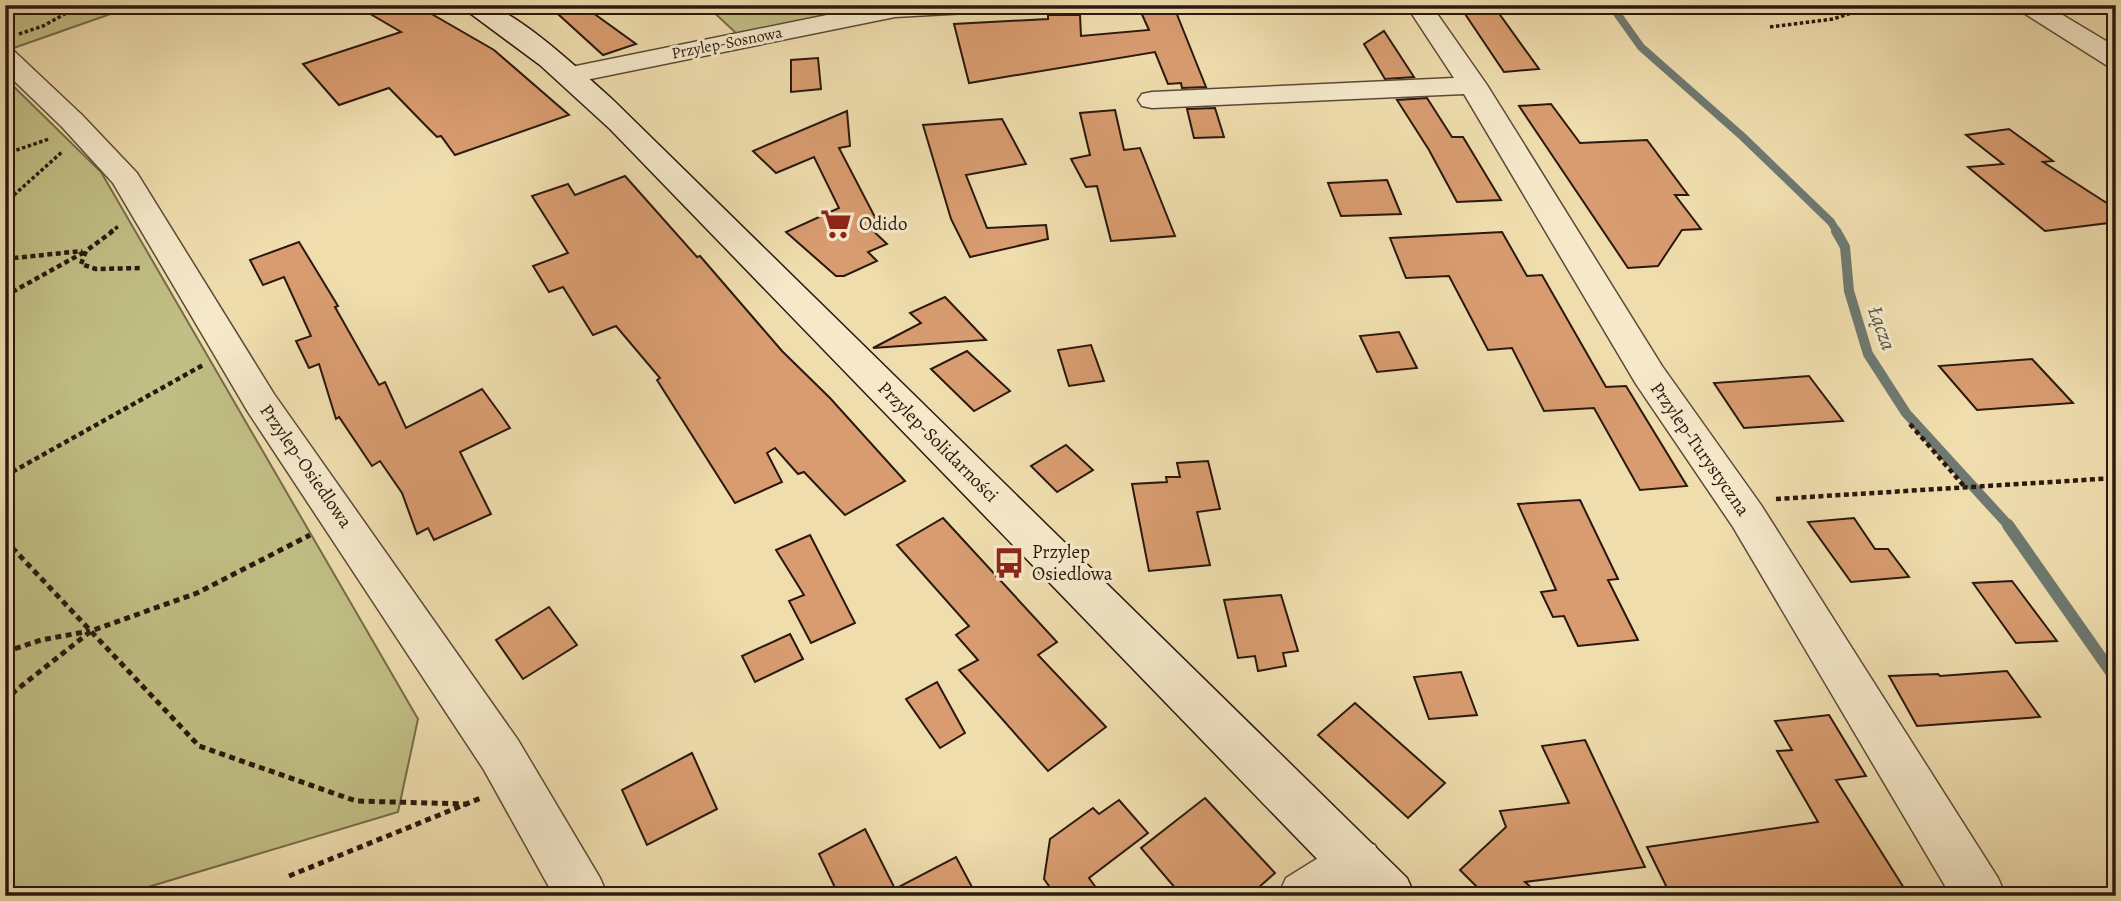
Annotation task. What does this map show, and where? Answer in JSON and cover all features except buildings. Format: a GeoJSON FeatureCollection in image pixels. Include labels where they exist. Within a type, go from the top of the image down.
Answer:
{"type":"FeatureCollection","features":[{"type":"Feature","properties":{"kind":"street","name":"Przylep-Solidarności"},"geometry":{"type":"LineString","coordinates":[[471,5],[530,42],[571,75],[1373,880]]}},
{"type":"Feature","properties":{"kind":"street","name":"Przylep-Sosnowa"},"geometry":{"type":"LineString","coordinates":[[571,75],[787,18],[967,5]]}},
{"type":"Feature","properties":{"kind":"street","name":"Przylep-Turystyczna"},"geometry":{"type":"LineString","coordinates":[[1418,5],[1473,85],[1648,375],[1737,501],[1980,896]]}},
{"type":"Feature","properties":{"kind":"street"},"geometry":{"type":"LineString","coordinates":[[2028,5],[2116,59]]}},
{"type":"Feature","properties":{"kind":"street","name":"Przylep-Osiedlowa"},"geometry":{"type":"LineString","coordinates":[[12,46],[126,180],[261,403],[342,519],[518,783],[582,896]]}},
{"type":"Feature","properties":{"kind":"street"},"geometry":{"type":"LineString","coordinates":[[1152,100],[1473,85]]}},
{"type":"Feature","properties":{"kind":"street"},"geometry":{"type":"LineString","coordinates":[[1304,896],[1373,880]]}},
{"type":"Feature","properties":{"kind":"path"},"geometry":{"type":"LineString","coordinates":[[12,46],[81,5]]}},
{"type":"Feature","properties":{"kind":"path"},"geometry":{"type":"LineString","coordinates":[[101,5],[113,13]]}},
{"type":"Feature","properties":{"kind":"path"},"geometry":{"type":"LineString","coordinates":[[1770,27],[1833,19],[1876,5]]}},
{"type":"Feature","properties":{"kind":"path"},"geometry":{"type":"LineString","coordinates":[[5,154],[82,131]]}},
{"type":"Feature","properties":{"kind":"path"},"geometry":{"type":"LineString","coordinates":[[5,203],[82,131]]}},
{"type":"Feature","properties":{"kind":"path"},"geometry":{"type":"LineString","coordinates":[[5,296],[86,251],[145,210]]}},
{"type":"Feature","properties":{"kind":"path"},"geometry":{"type":"LineString","coordinates":[[5,259],[86,251]]}},
{"type":"Feature","properties":{"kind":"path"},"geometry":{"type":"LineString","coordinates":[[86,251],[81,264],[96,269],[157,268],[183,276]]}},
{"type":"Feature","properties":{"kind":"path"},"geometry":{"type":"LineString","coordinates":[[5,476],[229,350]]}},
{"type":"Feature","properties":{"kind":"path"},"geometry":{"type":"LineString","coordinates":[[1910,424],[1965,487]]}},
{"type":"Feature","properties":{"kind":"path"},"geometry":{"type":"LineString","coordinates":[[1737,501],[2116,478]]}},
{"type":"Feature","properties":{"kind":"path"},"geometry":{"type":"LineString","coordinates":[[5,652],[41,640],[91,631],[197,593],[342,519]]}},
{"type":"Feature","properties":{"kind":"path"},"geometry":{"type":"LineString","coordinates":[[5,540],[199,746],[356,801],[467,804]]}},
{"type":"Feature","properties":{"kind":"path"},"geometry":{"type":"LineString","coordinates":[[5,702],[15,691],[91,631]]}},
{"type":"Feature","properties":{"kind":"path"},"geometry":{"type":"LineString","coordinates":[[289,876],[518,783]]}},
{"type":"Feature","properties":{"kind":"shaded area"},"geometry":{"type":"Polygon","coordinates":[[[5,5],[136,5],[5,51],[5,5]]]}},
{"type":"Feature","properties":{"kind":"shaded area"},"geometry":{"type":"Polygon","coordinates":[[[706,5],[906,5],[737,34],[706,5]]]}},
{"type":"Feature","properties":{"kind":"shaded area"},"geometry":{"type":"Polygon","coordinates":[[[5,78],[101,172],[418,719],[398,812],[118,896],[5,896],[5,78]]]}},
{"type":"Feature","properties":{"kind":"waterway","name":"Łącza"},"geometry":{"type":"LineString","coordinates":[[1611,5],[1641,47],[1743,137],[1831,222],[1837,232]]}},
{"type":"Feature","properties":{"kind":"waterway","name":"Łącza"},"geometry":{"type":"LineString","coordinates":[[1836,231],[1845,247],[1849,291],[1868,354],[1906,413],[2010,527]]}},
{"type":"Feature","properties":{"kind":"waterway","name":"Łącza"},"geometry":{"type":"LineString","coordinates":[[2008,525],[2116,679]]}},
{"type":"Feature","properties":{"kind":"place","name":"Odido"},"geometry":{"type":"Point","coordinates":[836,224]}},
{"type":"Feature","properties":{"kind":"place","name":"Przylep Osiedlowa"},"geometry":{"type":"Point","coordinates":[1009,563]}}]}
